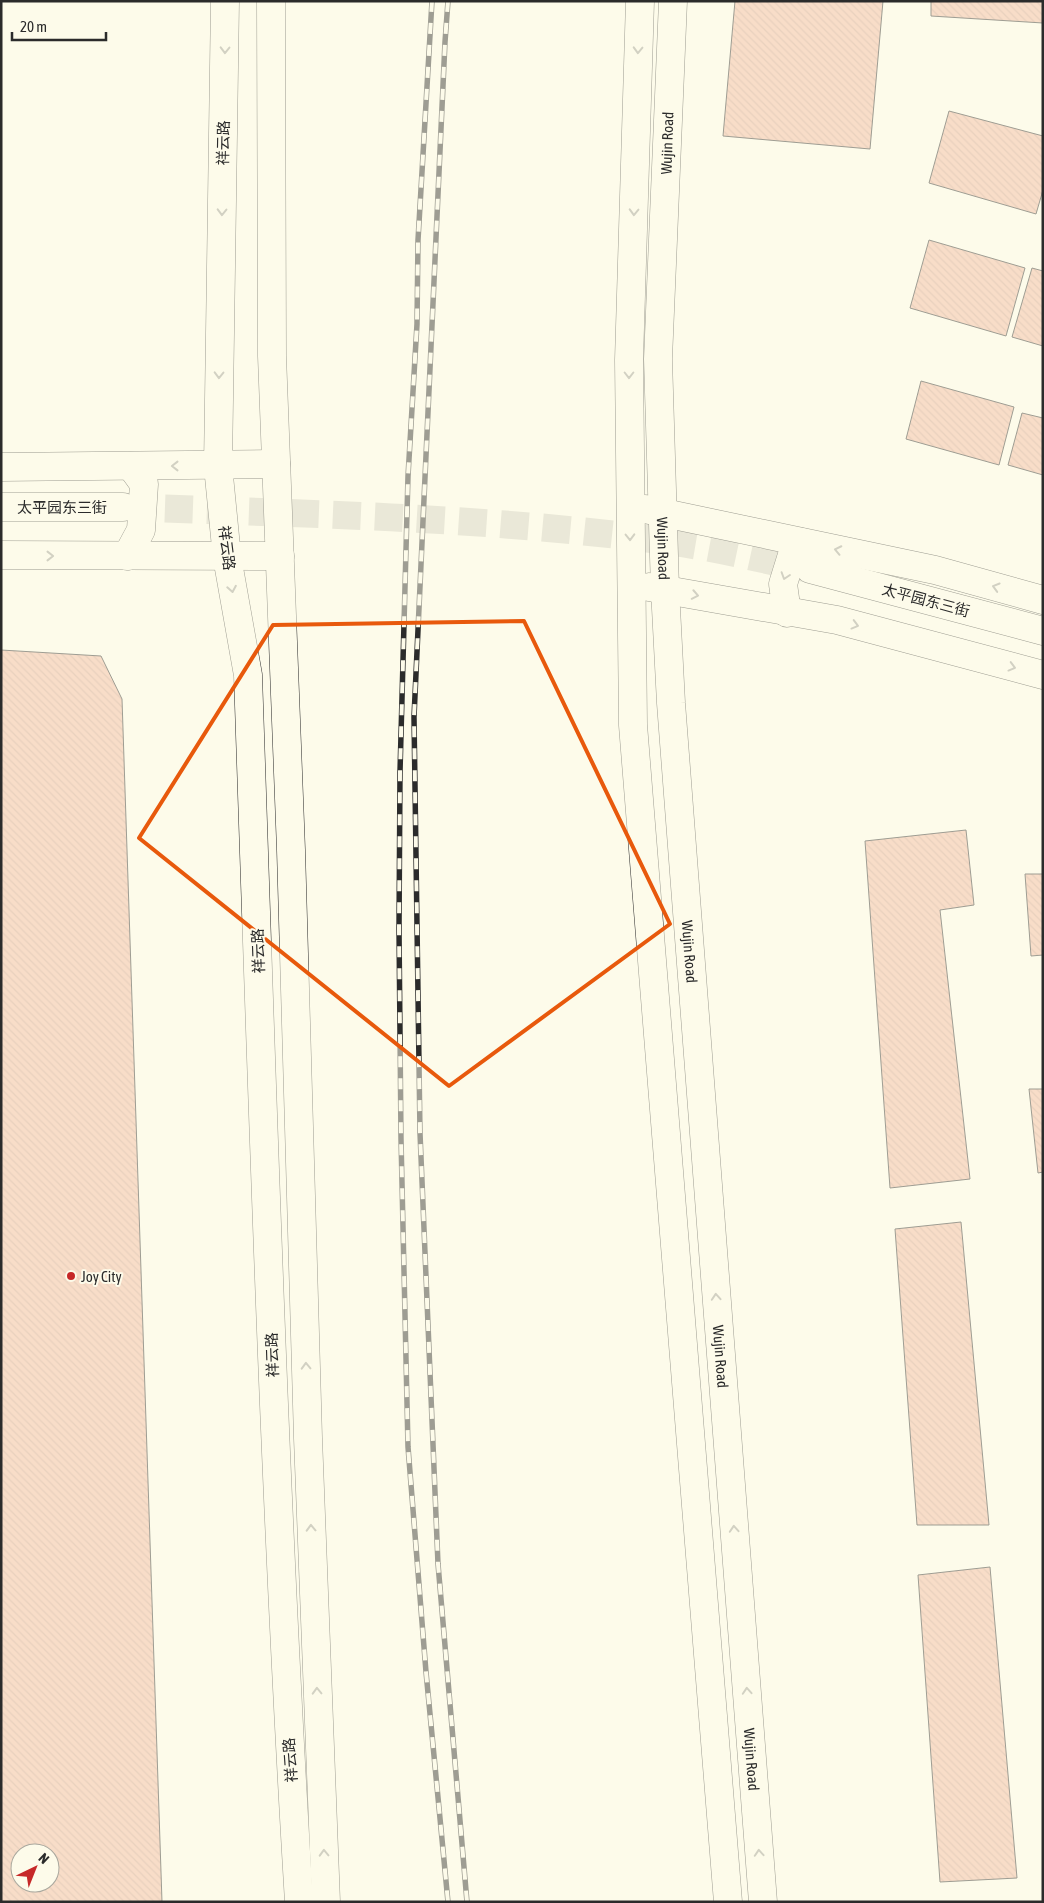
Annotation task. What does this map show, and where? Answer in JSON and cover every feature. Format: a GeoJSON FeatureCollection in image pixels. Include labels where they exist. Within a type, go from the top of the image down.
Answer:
{"type":"FeatureCollection","features":[{"type":"Feature","properties":{"kind":"street","name":"祥云路"},"geometry":{"type":"LineString","coordinates":[[226,1],[218,466],[227,557],[248,675],[286,1698],[299,1902]]}},
{"type":"Feature","properties":{"kind":"street","name":"祥云路"},"geometry":{"type":"LineString","coordinates":[[270,1],[272,356],[292,850],[308,1438],[326,1902]]}},
{"type":"Feature","properties":{"kind":"street","name":"Wujin Road"},"geometry":{"type":"LineString","coordinates":[[640,1],[629,360],[632,725],[728,1902]]}},
{"type":"Feature","properties":{"kind":"street","name":"Wujin Road"},"geometry":{"type":"LineString","coordinates":[[673,1],[658,359],[665,589],[671,703],[763,1902]]}},
{"type":"Feature","properties":{"kind":"street"},"geometry":{"type":"LineString","coordinates":[[1,467],[276,464]]}},
{"type":"Feature","properties":{"kind":"street"},"geometry":{"type":"LineString","coordinates":[[127,556],[141,530],[144,484],[131,466]]}},
{"type":"Feature","properties":{"kind":"street"},"geometry":{"type":"LineString","coordinates":[[629,506],[935,570],[1043,600]]}},
{"type":"Feature","properties":{"kind":"street","name":"太平园东三街"},"geometry":{"type":"LineString","coordinates":[[1,507],[123,507]]}},
{"type":"Feature","properties":{"kind":"street"},"geometry":{"type":"LineString","coordinates":[[787,613],[782,584],[792,555],[801,542]]}},
{"type":"Feature","properties":{"kind":"street"},"geometry":{"type":"LineString","coordinates":[[1,555],[280,556]]}},
{"type":"Feature","properties":{"kind":"street","name":"太平园东三街"},"geometry":{"type":"LineString","coordinates":[[810,569],[1043,631]]}},
{"type":"Feature","properties":{"kind":"street"},"geometry":{"type":"LineString","coordinates":[[630,584],[787,613],[837,620],[1043,675]]}},
{"type":"Feature","properties":{"kind":"highlighted area"},"geometry":{"type":"Polygon","coordinates":[[[524,621],[670,924],[449,1086],[139,838],[273,625],[524,621]]]}},
{"type":"Feature","properties":{"kind":"building"},"geometry":{"type":"Polygon","coordinates":[[[735,1],[883,1],[870,149],[723,136],[735,1]]]}},
{"type":"Feature","properties":{"kind":"building"},"geometry":{"type":"Polygon","coordinates":[[[931,1],[1043,1],[1043,23],[931,16],[931,1]]]}},
{"type":"Feature","properties":{"kind":"building"},"geometry":{"type":"Polygon","coordinates":[[[949,111],[1043,136],[1043,190],[1036,214],[929,183],[949,111]]]}},
{"type":"Feature","properties":{"kind":"building"},"geometry":{"type":"Polygon","coordinates":[[[929,240],[1025,268],[1006,336],[910,308],[929,240]]]}},
{"type":"Feature","properties":{"kind":"building"},"geometry":{"type":"Polygon","coordinates":[[[1032,268],[1043,271],[1043,346],[1012,337],[1032,268]]]}},
{"type":"Feature","properties":{"kind":"building"},"geometry":{"type":"Polygon","coordinates":[[[921,381],[1014,407],[999,465],[906,439],[921,381]]]}},
{"type":"Feature","properties":{"kind":"building"},"geometry":{"type":"Polygon","coordinates":[[[1022,413],[1043,418],[1043,475],[1008,465],[1022,413]]]}},
{"type":"Feature","properties":{"kind":"building","name":"Joy City"},"geometry":{"type":"Polygon","coordinates":[[[1,650],[101,656],[122,699],[162,1902],[1,1902],[1,650]]]}},
{"type":"Feature","properties":{"kind":"building"},"geometry":{"type":"Polygon","coordinates":[[[966,830],[974,905],[940,910],[970,1179],[890,1188],[865,841],[966,830]]]}},
{"type":"Feature","properties":{"kind":"building"},"geometry":{"type":"Polygon","coordinates":[[[1025,874],[1043,874],[1043,955],[1031,956],[1025,874]]]}},
{"type":"Feature","properties":{"kind":"building"},"geometry":{"type":"Polygon","coordinates":[[[1029,1089],[1043,1089],[1043,1172],[1038,1173],[1029,1089]]]}},
{"type":"Feature","properties":{"kind":"building"},"geometry":{"type":"Polygon","coordinates":[[[961,1222],[989,1525],[917,1525],[895,1229],[961,1222]]]}},
{"type":"Feature","properties":{"kind":"building"},"geometry":{"type":"Polygon","coordinates":[[[990,1567],[1017,1878],[940,1882],[918,1575],[990,1567]]]}},
{"type":"Feature","properties":{"kind":"tunnel"},"geometry":{"type":"LineString","coordinates":[[123,507],[398,518],[536,527],[690,545],[810,569]]}},
{"type":"Feature","properties":{"kind":"railway"},"geometry":{"type":"LineString","coordinates":[[432,1],[418,240],[417,324],[408,476],[400,772],[399,929],[401,1139],[408,1447],[426,1672],[448,1902]]}},
{"type":"Feature","properties":{"kind":"railway"},"geometry":{"type":"LineString","coordinates":[[448,1],[414,717],[420,1133],[438,1564],[467,1902]]}},
{"type":"Feature","properties":{"kind":"place","name":"Joy City"},"geometry":{"type":"Point","coordinates":[71,1276]}}]}
